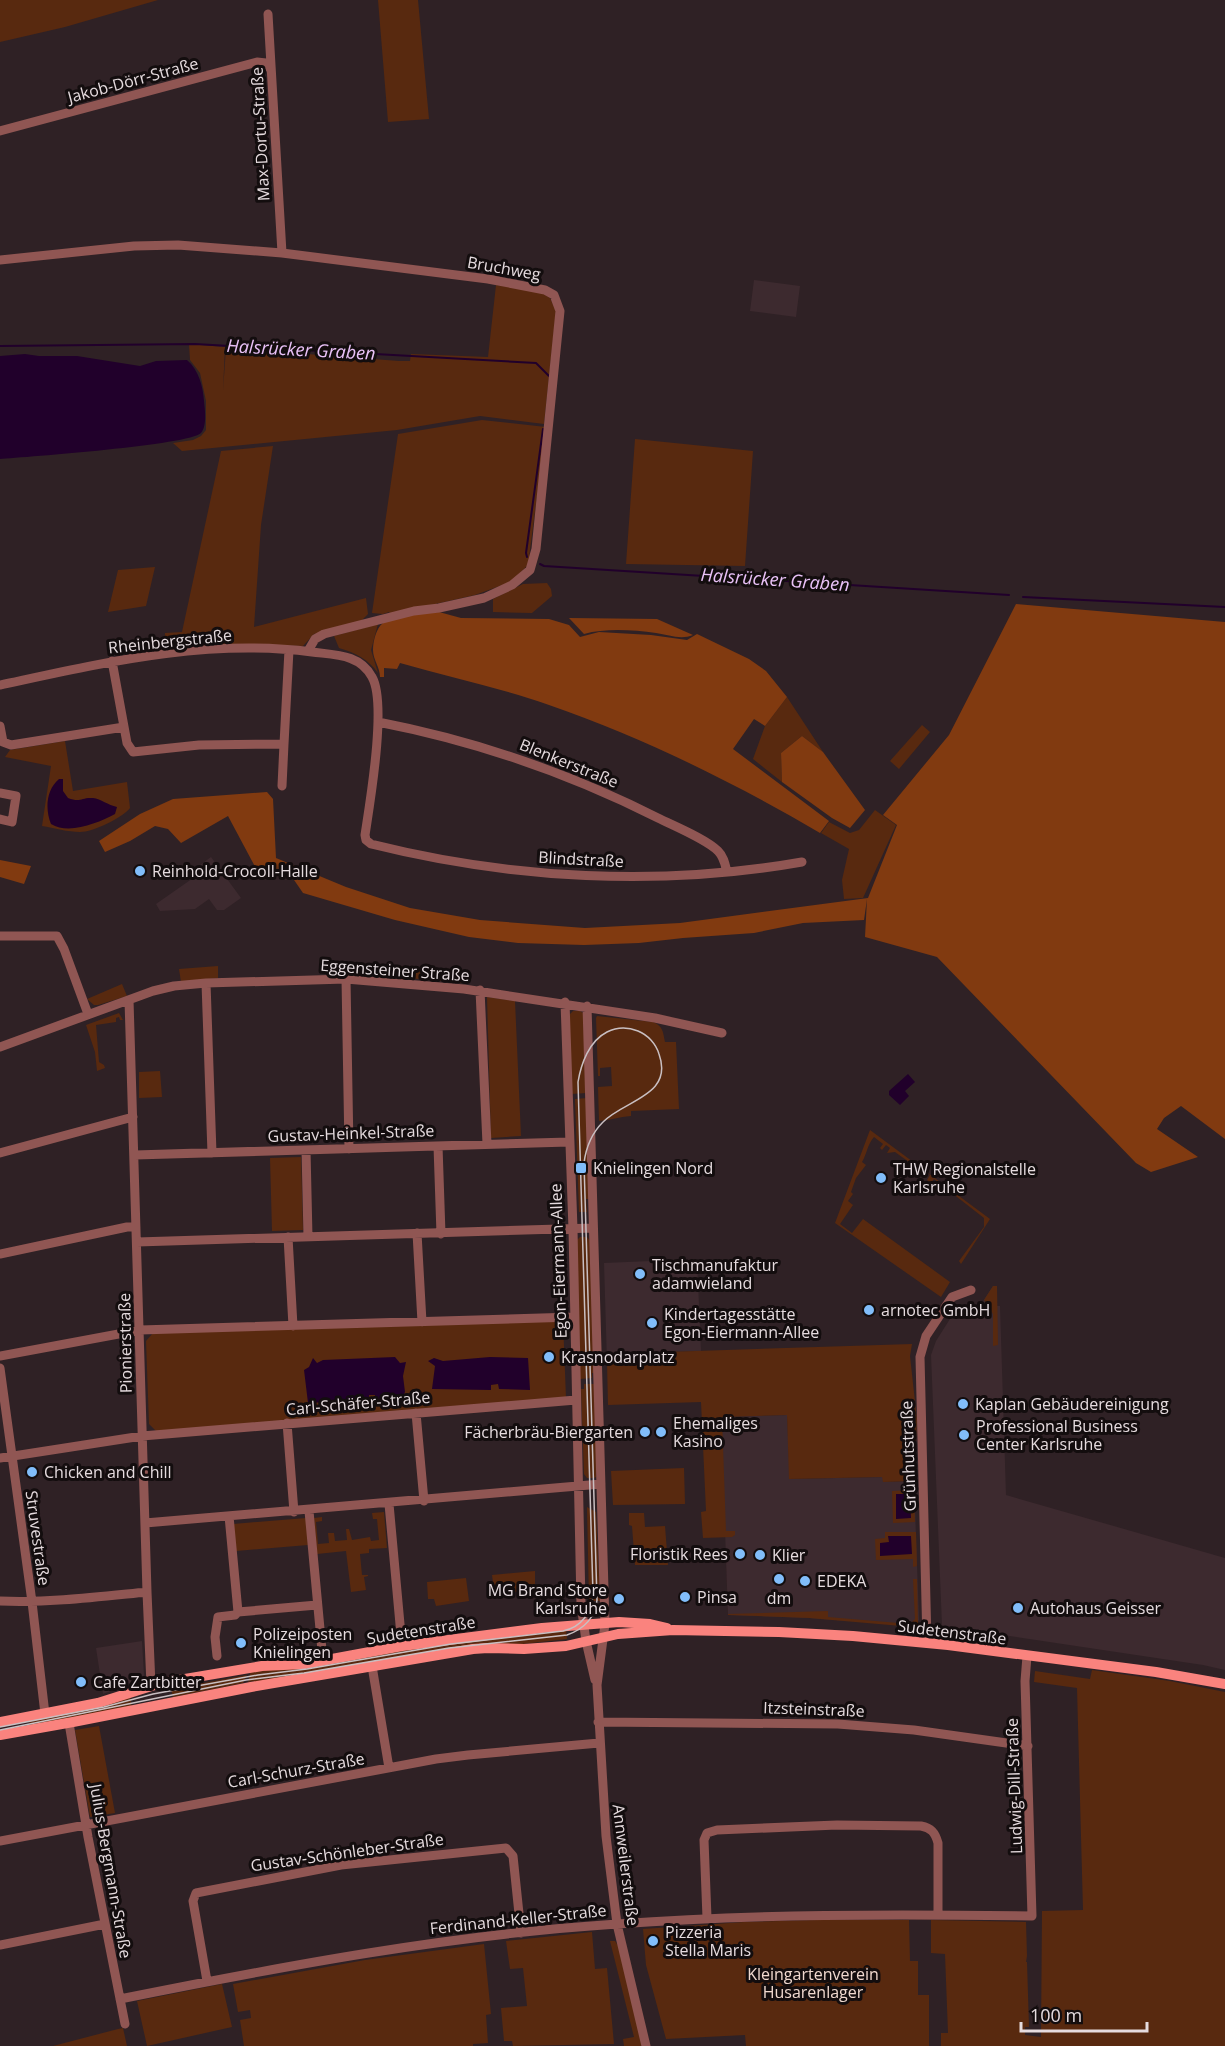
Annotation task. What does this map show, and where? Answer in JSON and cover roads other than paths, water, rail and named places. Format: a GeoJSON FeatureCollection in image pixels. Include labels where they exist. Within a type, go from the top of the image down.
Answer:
{"type":"FeatureCollection","features":[{"type":"Feature","properties":{"kind":"main road","name":"Sudetenstraße"},"geometry":{"type":"LineString","coordinates":[[0,1722],[104,1702],[151,1685],[262,1666],[290,1666],[402,1646],[495,1633],[644,1623],[673,1630]]}},
{"type":"Feature","properties":{"kind":"main road","name":"Sudetenstraße"},"geometry":{"type":"LineString","coordinates":[[0,1735],[473,1649],[566,1646],[603,1637],[673,1630],[815,1633],[927,1643],[1156,1672],[1225,1684]]}},
{"type":"Feature","properties":{"kind":"main road"},"geometry":{"type":"LineString","coordinates":[[151,1685],[154,1706]]}},
{"type":"Feature","properties":{"kind":"street","name":"Max-Dortu-Straße"},"geometry":{"type":"LineString","coordinates":[[268,14],[282,253]]}},
{"type":"Feature","properties":{"kind":"street","name":"Jakob-Dörr-Straße"},"geometry":{"type":"LineString","coordinates":[[0,131],[257,62],[266,63],[271,70]]}},
{"type":"Feature","properties":{"kind":"street","name":"Bruchweg"},"geometry":{"type":"LineString","coordinates":[[0,260],[154,245],[282,253],[488,279],[545,290],[554,295],[560,311],[536,549],[530,570],[512,585],[484,598],[414,611],[324,634],[315,639],[308,651]]}},
{"type":"Feature","properties":{"kind":"street","name":"Rheinbergstraße"},"geometry":{"type":"LineString","coordinates":[[0,685],[112,661],[206,649],[308,651],[352,658],[364,666],[373,678],[378,698],[378,722]]}},
{"type":"Feature","properties":{"kind":"street"},"geometry":{"type":"LineString","coordinates":[[282,786],[289,650]]}},
{"type":"Feature","properties":{"kind":"street"},"geometry":{"type":"LineString","coordinates":[[112,661],[128,747],[137,753],[199,745],[284,744]]}},
{"type":"Feature","properties":{"kind":"street","name":"Blindstraße"},"geometry":{"type":"LineString","coordinates":[[378,722],[365,835],[366,840],[371,844],[416,855],[522,872],[627,877],[727,872],[802,862]]}},
{"type":"Feature","properties":{"kind":"street","name":"Blenkerstraße"},"geometry":{"type":"LineString","coordinates":[[378,722],[443,736],[507,754],[603,791],[711,846],[724,859],[727,872]]}},
{"type":"Feature","properties":{"kind":"street"},"geometry":{"type":"LineString","coordinates":[[0,726],[3,742],[11,745],[124,727]]}},
{"type":"Feature","properties":{"kind":"street"},"geometry":{"type":"LineString","coordinates":[[0,793],[16,796],[12,822],[0,819]]}},
{"type":"Feature","properties":{"kind":"street"},"geometry":{"type":"LineString","coordinates":[[0,936],[57,936],[88,1014]]}},
{"type":"Feature","properties":{"kind":"street"},"geometry":{"type":"LineString","coordinates":[[346,979],[349,1149]]}},
{"type":"Feature","properties":{"kind":"street","name":"Eggensteiner Straße"},"geometry":{"type":"LineString","coordinates":[[0,1047],[88,1014],[174,986],[346,979],[480,990],[565,1002],[656,1018],[722,1033]]}},
{"type":"Feature","properties":{"kind":"street"},"geometry":{"type":"LineString","coordinates":[[206,983],[212,1153]]}},
{"type":"Feature","properties":{"kind":"street"},"geometry":{"type":"LineString","coordinates":[[480,990],[487,1144]]}},
{"type":"Feature","properties":{"kind":"street","name":"Pionierstraße"},"geometry":{"type":"LineString","coordinates":[[129,1000],[151,1685]]}},
{"type":"Feature","properties":{"kind":"street","name":"Egon-Eiermann-Allee"},"geometry":{"type":"LineString","coordinates":[[565,1002],[573,1229],[581,1604],[584,1626]]}},
{"type":"Feature","properties":{"kind":"street"},"geometry":{"type":"LineString","coordinates":[[587,1006],[605,1624]]}},
{"type":"Feature","properties":{"kind":"street"},"geometry":{"type":"LineString","coordinates":[[0,1153],[133,1117]]}},
{"type":"Feature","properties":{"kind":"street","name":"Gustav-Heinkel-Straße"},"geometry":{"type":"LineString","coordinates":[[135,1155],[569,1142]]}},
{"type":"Feature","properties":{"kind":"street"},"geometry":{"type":"LineString","coordinates":[[438,1146],[441,1234]]}},
{"type":"Feature","properties":{"kind":"street"},"geometry":{"type":"LineString","coordinates":[[306,1150],[308,1237]]}},
{"type":"Feature","properties":{"kind":"street"},"geometry":{"type":"LineString","coordinates":[[0,1254],[136,1227]]}},
{"type":"Feature","properties":{"kind":"street"},"geometry":{"type":"LineString","coordinates":[[137,1242],[593,1228]]}},
{"type":"Feature","properties":{"kind":"street"},"geometry":{"type":"LineString","coordinates":[[417,1233],[422,1322]]}},
{"type":"Feature","properties":{"kind":"street"},"geometry":{"type":"LineString","coordinates":[[288,1237],[293,1326]]}},
{"type":"Feature","properties":{"kind":"street","name":"Grünhutstraße"},"geometry":{"type":"LineString","coordinates":[[927,1643],[921,1349],[926,1336],[952,1297],[971,1290]]}},
{"type":"Feature","properties":{"kind":"street"},"geometry":{"type":"LineString","coordinates":[[0,1356],[140,1330],[574,1317]]}},
{"type":"Feature","properties":{"kind":"street","name":"Struvestraße"},"geometry":{"type":"LineString","coordinates":[[0,1368],[45,1714]]}},
{"type":"Feature","properties":{"kind":"street","name":"Carl-Schäfer-Straße"},"geometry":{"type":"LineString","coordinates":[[0,1458],[142,1436],[576,1400]]}},
{"type":"Feature","properties":{"kind":"street"},"geometry":{"type":"LineString","coordinates":[[416,1413],[424,1501]]}},
{"type":"Feature","properties":{"kind":"street"},"geometry":{"type":"LineString","coordinates":[[287,1423],[294,1512]]}},
{"type":"Feature","properties":{"kind":"street"},"geometry":{"type":"LineString","coordinates":[[145,1523],[389,1504],[601,1484]]}},
{"type":"Feature","properties":{"kind":"street"},"geometry":{"type":"LineString","coordinates":[[389,1504],[402,1646]]}},
{"type":"Feature","properties":{"kind":"street"},"geometry":{"type":"LineString","coordinates":[[309,1510],[323,1661]]}},
{"type":"Feature","properties":{"kind":"street"},"geometry":{"type":"LineString","coordinates":[[229,1516],[238,1612]]}},
{"type":"Feature","properties":{"kind":"street"},"geometry":{"type":"LineString","coordinates":[[0,1600],[32,1602],[84,1600],[147,1592]]}},
{"type":"Feature","properties":{"kind":"street"},"geometry":{"type":"LineString","coordinates":[[217,1656],[215,1637],[218,1617],[235,1615],[238,1612],[317,1605]]}},
{"type":"Feature","properties":{"kind":"street","name":"Annweilerstraße"},"geometry":{"type":"LineString","coordinates":[[605,1624],[597,1685],[606,1836],[617,1924],[646,2046]]}},
{"type":"Feature","properties":{"kind":"street","name":"Annweilerstraße"},"geometry":{"type":"LineString","coordinates":[[584,1626],[597,1685]]}},
{"type":"Feature","properties":{"kind":"street","name":"Ludwig-Dill-Straße"},"geometry":{"type":"LineString","coordinates":[[1027,1656],[1025,1681],[1032,1916]]}},
{"type":"Feature","properties":{"kind":"street","name":"Sudetenstraße"},"geometry":{"type":"LineString","coordinates":[[372,1666],[389,1768]]}},
{"type":"Feature","properties":{"kind":"street","name":"Itzsteinstraße"},"geometry":{"type":"LineString","coordinates":[[598,1722],[850,1725],[914,1730],[1028,1746]]}},
{"type":"Feature","properties":{"kind":"street","name":"Julius-Bergmann-Straße"},"geometry":{"type":"LineString","coordinates":[[69,1723],[125,2024]]}},
{"type":"Feature","properties":{"kind":"street","name":"Carl-Schurz-Straße"},"geometry":{"type":"LineString","coordinates":[[0,1841],[468,1755],[599,1743]]}},
{"type":"Feature","properties":{"kind":"street"},"geometry":{"type":"LineString","coordinates":[[707,1918],[704,1840],[708,1833],[717,1830],[837,1826],[921,1826],[931,1829],[936,1834],[938,1843],[938,1914]]}},
{"type":"Feature","properties":{"kind":"street","name":"Gustav-Schönleber-Straße"},"geometry":{"type":"LineString","coordinates":[[207,1982],[193,1901],[196,1893],[341,1865],[506,1848],[513,1856],[521,1933]]}},
{"type":"Feature","properties":{"kind":"street","name":"Ferdinand-Keller-Straße"},"geometry":{"type":"LineString","coordinates":[[120,1999],[362,1953],[521,1933],[617,1924],[707,1918],[938,1914],[1032,1916]]}},
{"type":"Feature","properties":{"kind":"street"},"geometry":{"type":"LineString","coordinates":[[0,1945],[105,1924]]}},
{"type":"Feature","properties":{"kind":"waterway","name":"Halsrücker Graben"},"geometry":{"type":"LineString","coordinates":[[0,346],[195,344],[536,363],[549,376]]}},
{"type":"Feature","properties":{"kind":"waterway","name":"Halsrücker Graben"},"geometry":{"type":"LineString","coordinates":[[527,557],[543,429]]}},
{"type":"Feature","properties":{"kind":"waterway","name":"Halsrücker Graben"},"geometry":{"type":"LineString","coordinates":[[540,564],[1009,595]]}},
{"type":"Feature","properties":{"kind":"waterway","name":"Halsrücker Graben"},"geometry":{"type":"LineString","coordinates":[[1023,597],[1225,607]]}},
{"type":"Feature","properties":{"kind":"tram line"},"geometry":{"type":"LineString","coordinates":[[0,1727],[104,1707],[153,1694],[258,1675],[307,1669],[451,1644],[563,1631],[576,1626],[585,1618],[591,1607],[593,1594],[578,1082],[581,1068],[591,1047],[607,1032],[626,1028],[648,1037],[659,1054],[662,1068],[660,1079],[644,1096],[612,1114],[599,1126],[590,1141],[584,1163],[597,1600],[588,1622],[579,1630],[567,1635],[449,1648],[304,1673],[246,1680],[0,1730]]}},
{"type":"Feature","properties":{"kind":"place","name":"Reinhold-Crocoll-Halle"},"geometry":{"type":"Point","coordinates":[140,871]}},
{"type":"Feature","properties":{"kind":"place","name":"Knielingen Nord"},"geometry":{"type":"Point","coordinates":[581,1168]}},
{"type":"Feature","properties":{"kind":"place","name":"THW Regionalstelle Karlsruhe"},"geometry":{"type":"Point","coordinates":[881,1178]}},
{"type":"Feature","properties":{"kind":"place","name":"Tischmanufaktur adamwieland"},"geometry":{"type":"Point","coordinates":[640,1274]}},
{"type":"Feature","properties":{"kind":"place","name":"arnotec GmbH"},"geometry":{"type":"Point","coordinates":[869,1310]}},
{"type":"Feature","properties":{"kind":"place","name":"Kindertagesstätte Egon-Eiermann-Allee"},"geometry":{"type":"Point","coordinates":[652,1323]}},
{"type":"Feature","properties":{"kind":"place","name":"Krasnodarplatz"},"geometry":{"type":"Point","coordinates":[549,1357]}},
{"type":"Feature","properties":{"kind":"place","name":"Kaplan Gebäudereinigung"},"geometry":{"type":"Point","coordinates":[963,1404]}},
{"type":"Feature","properties":{"kind":"place","name":"Fächerbräu-Biergarten"},"geometry":{"type":"Point","coordinates":[645,1432]}},
{"type":"Feature","properties":{"kind":"place","name":"Ehemaliges Kasino"},"geometry":{"type":"Point","coordinates":[661,1432]}},
{"type":"Feature","properties":{"kind":"place","name":"Professional Business Center Karlsruhe"},"geometry":{"type":"Point","coordinates":[964,1435]}},
{"type":"Feature","properties":{"kind":"place","name":"Chicken and Chill"},"geometry":{"type":"Point","coordinates":[32,1472]}},
{"type":"Feature","properties":{"kind":"place","name":"Floristik Rees"},"geometry":{"type":"Point","coordinates":[740,1554]}},
{"type":"Feature","properties":{"kind":"place","name":"Klier"},"geometry":{"type":"Point","coordinates":[760,1555]}},
{"type":"Feature","properties":{"kind":"place","name":"dm"},"geometry":{"type":"Point","coordinates":[779,1579]}},
{"type":"Feature","properties":{"kind":"place","name":"EDEKA"},"geometry":{"type":"Point","coordinates":[805,1581]}},
{"type":"Feature","properties":{"kind":"place","name":"Pinsa"},"geometry":{"type":"Point","coordinates":[685,1597]}},
{"type":"Feature","properties":{"kind":"place","name":"MG Brand Store Karlsruhe"},"geometry":{"type":"Point","coordinates":[619,1599]}},
{"type":"Feature","properties":{"kind":"place","name":"Autohaus Geisser"},"geometry":{"type":"Point","coordinates":[1018,1608]}},
{"type":"Feature","properties":{"kind":"place","name":"Polizeiposten Knielingen"},"geometry":{"type":"Point","coordinates":[241,1643]}},
{"type":"Feature","properties":{"kind":"place","name":"Cafe Zartbitter"},"geometry":{"type":"Point","coordinates":[81,1682]}},
{"type":"Feature","properties":{"kind":"place","name":"Pizzeria Stella Maris"},"geometry":{"type":"Point","coordinates":[653,1941]}},
{"type":"Feature","properties":{"kind":"park label","name":"Kleingartenverein Husarenlager"},"geometry":{"type":"Point","coordinates":[813,1983]}}]}
